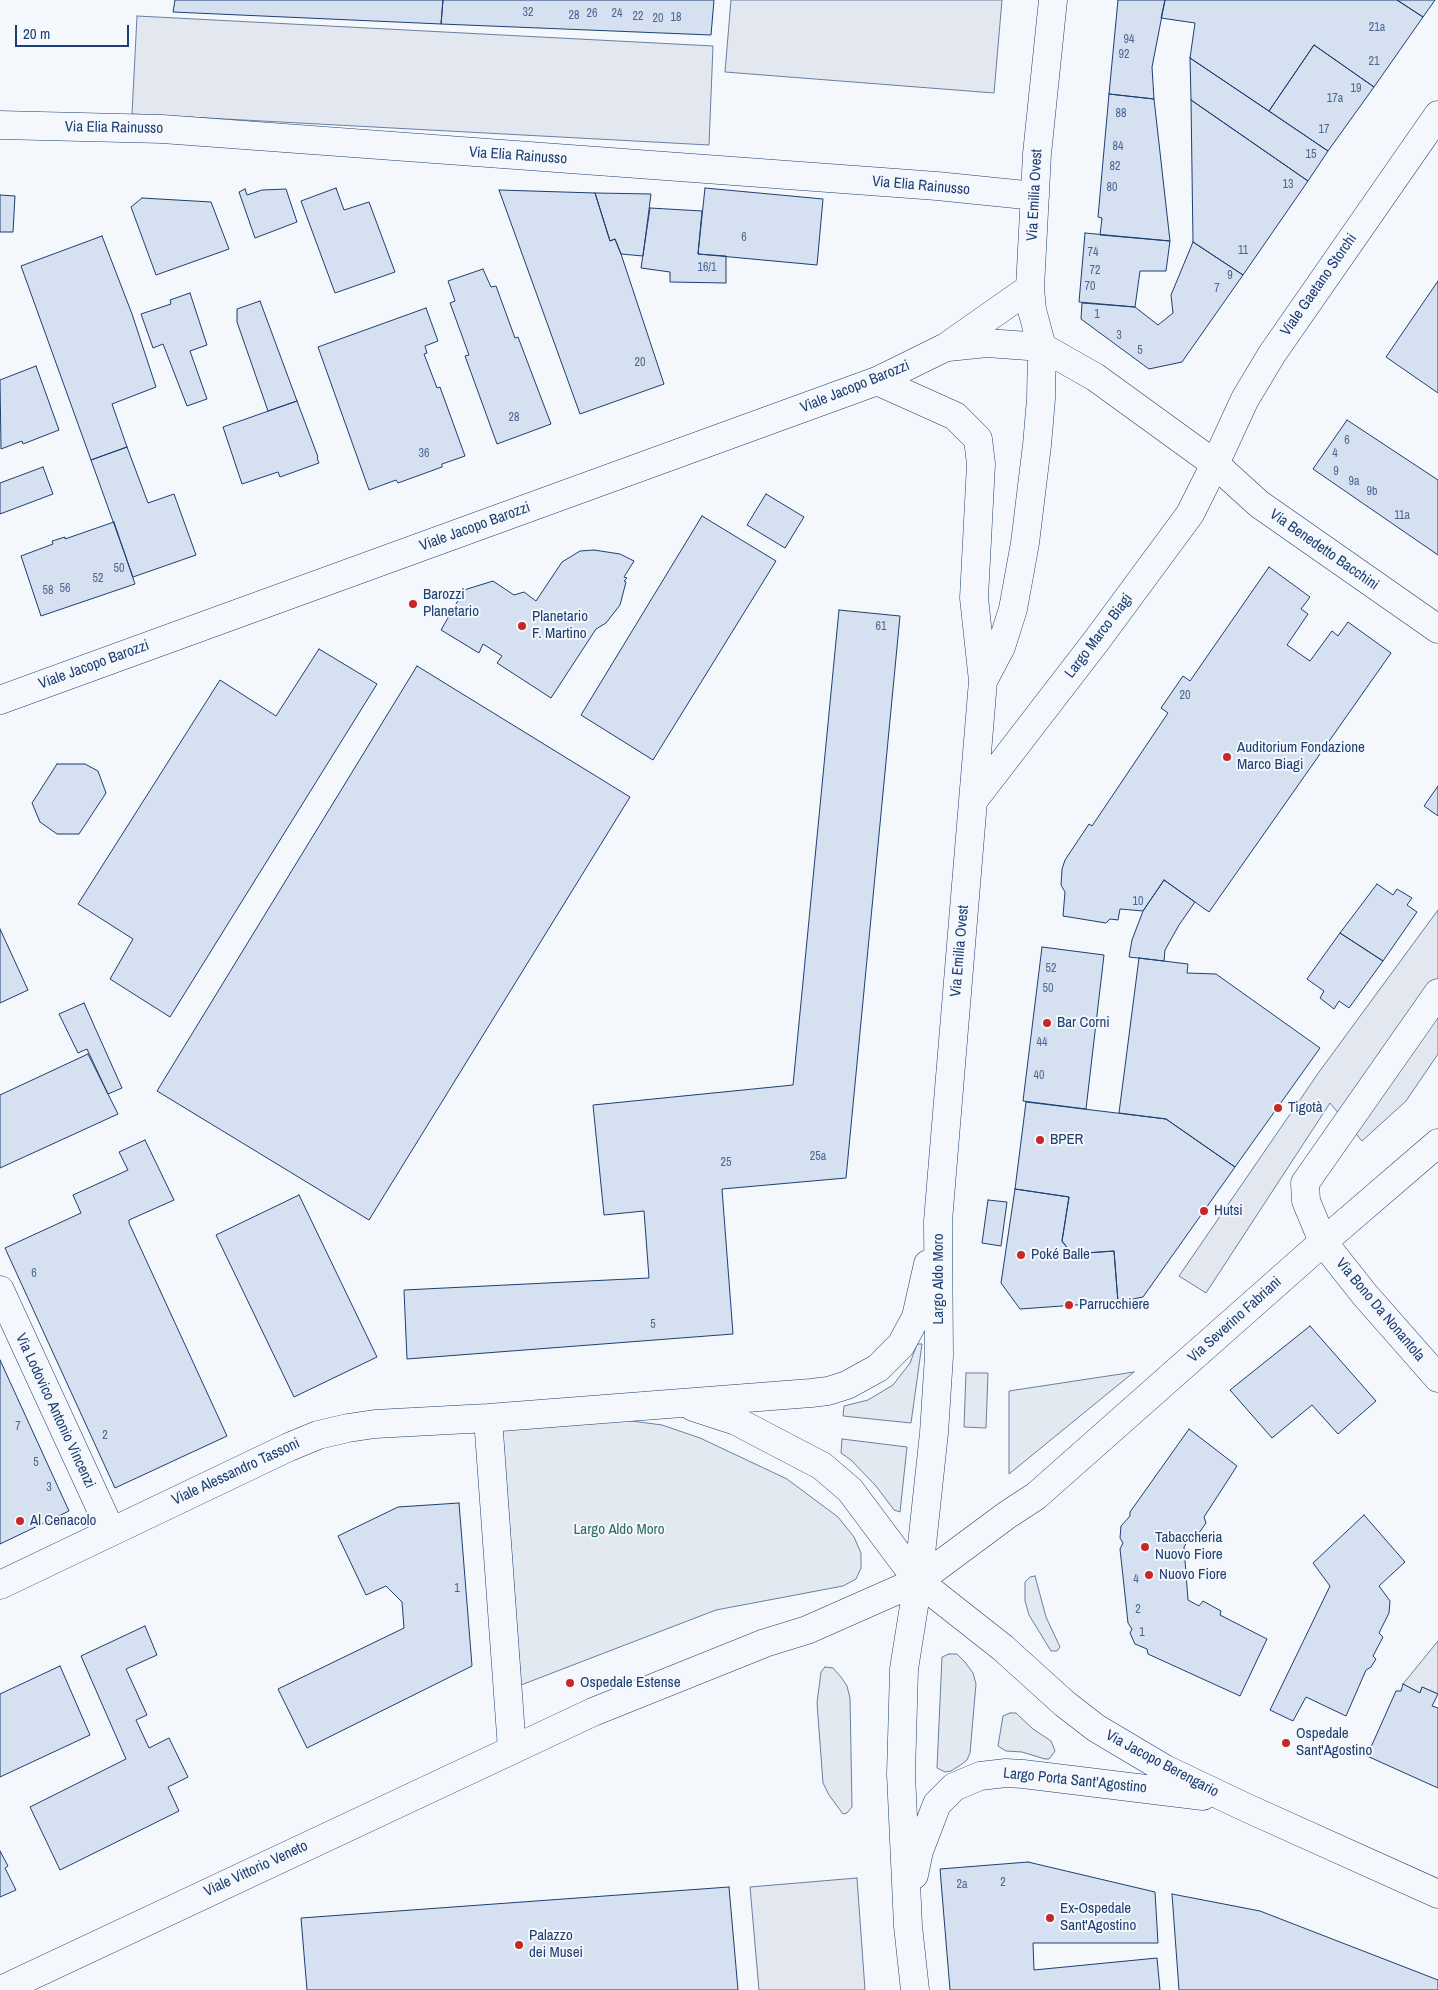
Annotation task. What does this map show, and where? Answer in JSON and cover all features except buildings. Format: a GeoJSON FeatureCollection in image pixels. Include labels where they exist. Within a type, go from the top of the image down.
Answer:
{"type":"FeatureCollection","features":[{"type":"Feature","properties":{"kind":"street","name":"Via Emilia Ovest"},"geometry":{"type":"LineString","coordinates":[[982,681],[1001,647],[1013,609],[1025,543],[1041,399],[1042,347],[1032,310],[1030,288],[1034,196],[1053,0]]}},
{"type":"Feature","properties":{"kind":"street","name":"Viale Gaetano Storchi"},"geometry":{"type":"LineString","coordinates":[[1215,464],[1245,399],[1272,354],[1438,115]]}},
{"type":"Feature","properties":{"kind":"street","name":"Via Elia Rainusso"},"geometry":{"type":"LineString","coordinates":[[0,125],[162,129],[937,186],[1034,196]]}},
{"type":"Feature","properties":{"kind":"street"},"geometry":{"type":"LineString","coordinates":[[946,347],[1030,288]]}},
{"type":"Feature","properties":{"kind":"street"},"geometry":{"type":"LineString","coordinates":[[946,347],[987,343],[1042,347]]}},
{"type":"Feature","properties":{"kind":"street","name":"Viale Jacopo Barozzi"},"geometry":{"type":"LineString","coordinates":[[0,700],[877,381],[946,347]]}},
{"type":"Feature","properties":{"kind":"street","name":"Via Benedetto Bacchini"},"geometry":{"type":"LineString","coordinates":[[1042,347],[1111,387],[1215,464],[1259,504],[1438,629]]}},
{"type":"Feature","properties":{"kind":"street","name":"Via Emilia Ovest"},"geometry":{"type":"LineString","coordinates":[[877,381],[955,416],[978,439],[981,464],[974,598],[982,681],[938,1222]]}},
{"type":"Feature","properties":{"kind":"street","name":"Largo Marco Biagi"},"geometry":{"type":"LineString","coordinates":[[973,801],[1097,640],[1190,514],[1215,464]]}},
{"type":"Feature","properties":{"kind":"street"},"geometry":{"type":"LineString","coordinates":[[1323,1242],[1306,1201],[1306,1184],[1438,994]]}},
{"type":"Feature","properties":{"kind":"street","name":"Via Severino Fabriani"},"geometry":{"type":"LineString","coordinates":[[918,1582],[1007,1515],[1036,1496],[1438,1143]]}},
{"type":"Feature","properties":{"kind":"street","name":"Largo Aldo Moro"},"geometry":{"type":"LineString","coordinates":[[488,1418],[828,1391],[847,1385],[878,1368],[901,1345],[916,1317],[938,1222]]}},
{"type":"Feature","properties":{"kind":"street","name":"Largo Aldo Moro"},"geometry":{"type":"LineString","coordinates":[[918,1582],[934,1433],[939,1356],[938,1222]]}},
{"type":"Feature","properties":{"kind":"street","name":"Via Bono Da Nonantola"},"geometry":{"type":"LineString","coordinates":[[1323,1242],[1365,1295],[1438,1378]]}},
{"type":"Feature","properties":{"kind":"street","name":"Via Lodovico Antonio Vincenzi"},"geometry":{"type":"LineString","coordinates":[[0,1290],[111,1531]]}},
{"type":"Feature","properties":{"kind":"street","name":"Largo Aldo Moro"},"geometry":{"type":"LineString","coordinates":[[680,1403],[736,1421],[822,1466],[850,1490],[918,1582]]}},
{"type":"Feature","properties":{"kind":"street"},"geometry":{"type":"LineString","coordinates":[[488,1418],[512,1749],[593,1712],[765,1644],[807,1630],[918,1582]]}},
{"type":"Feature","properties":{"kind":"street","name":"Viale Alessandro Tassoni"},"geometry":{"type":"LineString","coordinates":[[0,1585],[289,1447],[318,1435],[375,1424],[488,1418]]}},
{"type":"Feature","properties":{"kind":"street","name":"Via Jacopo Berengario"},"geometry":{"type":"LineString","coordinates":[[918,1582],[1003,1648],[1065,1704],[1096,1728],[1165,1769],[1438,1894]]}},
{"type":"Feature","properties":{"kind":"street","name":"Largo Porta Sant’Agostino"},"geometry":{"type":"LineString","coordinates":[[914,1990],[908,1926],[902,1774],[904,1669],[918,1582]]}},
{"type":"Feature","properties":{"kind":"street","name":"Viale Vittorio Veneto"},"geometry":{"type":"LineString","coordinates":[[0,1990],[512,1749]]}},
{"type":"Feature","properties":{"kind":"street","name":"Largo Porta Sant’Agostino"},"geometry":{"type":"LineString","coordinates":[[908,1926],[915,1867],[937,1804],[954,1787],[974,1778],[995,1773],[1023,1774],[1228,1799]]}},
{"type":"Feature","properties":{"kind":"green space"},"geometry":{"type":"Polygon","coordinates":[[[917,1344],[922,1344],[911,1423],[843,1416],[844,1406],[868,1400],[893,1385],[910,1363],[917,1344]]]}},
{"type":"Feature","properties":{"kind":"green space"},"geometry":{"type":"Polygon","coordinates":[[[1134,1372],[1009,1474],[1009,1391],[1134,1372]]]}},
{"type":"Feature","properties":{"kind":"green space"},"geometry":{"type":"Polygon","coordinates":[[[966,1373],[988,1373],[986,1428],[964,1427],[966,1373]]]}},
{"type":"Feature","properties":{"kind":"green space","name":"Largo Aldo Moro"},"geometry":{"type":"Polygon","coordinates":[[[617,1419],[662,1425],[700,1438],[787,1479],[838,1517],[854,1537],[861,1553],[861,1568],[856,1579],[843,1586],[716,1610],[521,1685],[502,1424],[617,1419]]]}},
{"type":"Feature","properties":{"kind":"green space"},"geometry":{"type":"Polygon","coordinates":[[[842,1439],[907,1447],[900,1512],[894,1510],[876,1486],[851,1460],[841,1453],[842,1439]]]}},
{"type":"Feature","properties":{"kind":"green space"},"geometry":{"type":"Polygon","coordinates":[[[1035,1576],[1046,1617],[1060,1647],[1057,1651],[1051,1651],[1029,1615],[1025,1601],[1025,1582],[1030,1577],[1035,1576]]]}},
{"type":"Feature","properties":{"kind":"green space"},"geometry":{"type":"Polygon","coordinates":[[[949,1654],[957,1654],[965,1662],[973,1673],[976,1684],[970,1753],[967,1760],[962,1764],[951,1771],[945,1772],[937,1768],[942,1657],[949,1654]]]}},
{"type":"Feature","properties":{"kind":"green space"},"geometry":{"type":"Polygon","coordinates":[[[825,1667],[833,1668],[841,1677],[847,1686],[850,1698],[852,1807],[847,1813],[843,1814],[823,1783],[817,1703],[821,1672],[825,1667]]]}},
{"type":"Feature","properties":{"kind":"green space"},"geometry":{"type":"Polygon","coordinates":[[[1016,1713],[1033,1729],[1051,1741],[1055,1751],[1049,1759],[1022,1752],[1006,1751],[998,1746],[1003,1716],[1016,1713]]]}},
{"type":"Feature","properties":{"kind":"shaded area"},"geometry":{"type":"Polygon","coordinates":[[[731,0],[1002,0],[994,93],[725,72],[731,0]]]}},
{"type":"Feature","properties":{"kind":"shaded area"},"geometry":{"type":"Polygon","coordinates":[[[137,16],[713,46],[709,145],[132,114],[137,16]]]}},
{"type":"Feature","properties":{"kind":"shaded area"},"geometry":{"type":"Polygon","coordinates":[[[1438,910],[1438,1054],[1406,1101],[1362,1141],[1330,1103],[1206,1293],[1179,1276],[1319,1072],[1438,910]]]}},
{"type":"Feature","properties":{"kind":"shaded area"},"geometry":{"type":"Polygon","coordinates":[[[1438,1641],[1438,1694],[1422,1687],[1420,1693],[1403,1684],[1438,1641]]]}},
{"type":"Feature","properties":{"kind":"shaded area"},"geometry":{"type":"Polygon","coordinates":[[[857,1878],[865,1990],[759,1990],[750,1887],[857,1878]]]}},
{"type":"Feature","properties":{"kind":"place","name":"Barozzi Planetario"},"geometry":{"type":"Point","coordinates":[413,604]}},
{"type":"Feature","properties":{"kind":"place","name":"Planetario F. Martino"},"geometry":{"type":"Point","coordinates":[522,626]}},
{"type":"Feature","properties":{"kind":"place","name":"Auditorium Fondazione Marco Biagi"},"geometry":{"type":"Point","coordinates":[1227,757]}},
{"type":"Feature","properties":{"kind":"place","name":"Bar Corni"},"geometry":{"type":"Point","coordinates":[1047,1023]}},
{"type":"Feature","properties":{"kind":"place","name":"Tigotà"},"geometry":{"type":"Point","coordinates":[1278,1108]}},
{"type":"Feature","properties":{"kind":"place","name":"BPER"},"geometry":{"type":"Point","coordinates":[1040,1140]}},
{"type":"Feature","properties":{"kind":"place","name":"Hutsi"},"geometry":{"type":"Point","coordinates":[1204,1211]}},
{"type":"Feature","properties":{"kind":"place","name":"Poké Balle"},"geometry":{"type":"Point","coordinates":[1021,1255]}},
{"type":"Feature","properties":{"kind":"place","name":"Parrucchiere"},"geometry":{"type":"Point","coordinates":[1069,1305]}},
{"type":"Feature","properties":{"kind":"place","name":"Al Cenacolo"},"geometry":{"type":"Point","coordinates":[20,1521]}},
{"type":"Feature","properties":{"kind":"place","name":"Tabaccheria Nuovo Fiore"},"geometry":{"type":"Point","coordinates":[1145,1547]}},
{"type":"Feature","properties":{"kind":"place","name":"Nuovo Fiore"},"geometry":{"type":"Point","coordinates":[1149,1575]}},
{"type":"Feature","properties":{"kind":"place","name":"Ospedale Estense"},"geometry":{"type":"Point","coordinates":[570,1683]}},
{"type":"Feature","properties":{"kind":"place","name":"Ospedale Sant'Agostino"},"geometry":{"type":"Point","coordinates":[1286,1743]}},
{"type":"Feature","properties":{"kind":"place","name":"Ex-Ospedale Sant'Agostino"},"geometry":{"type":"Point","coordinates":[1050,1918]}},
{"type":"Feature","properties":{"kind":"place","name":"Palazzo dei Musei"},"geometry":{"type":"Point","coordinates":[519,1945]}}]}
